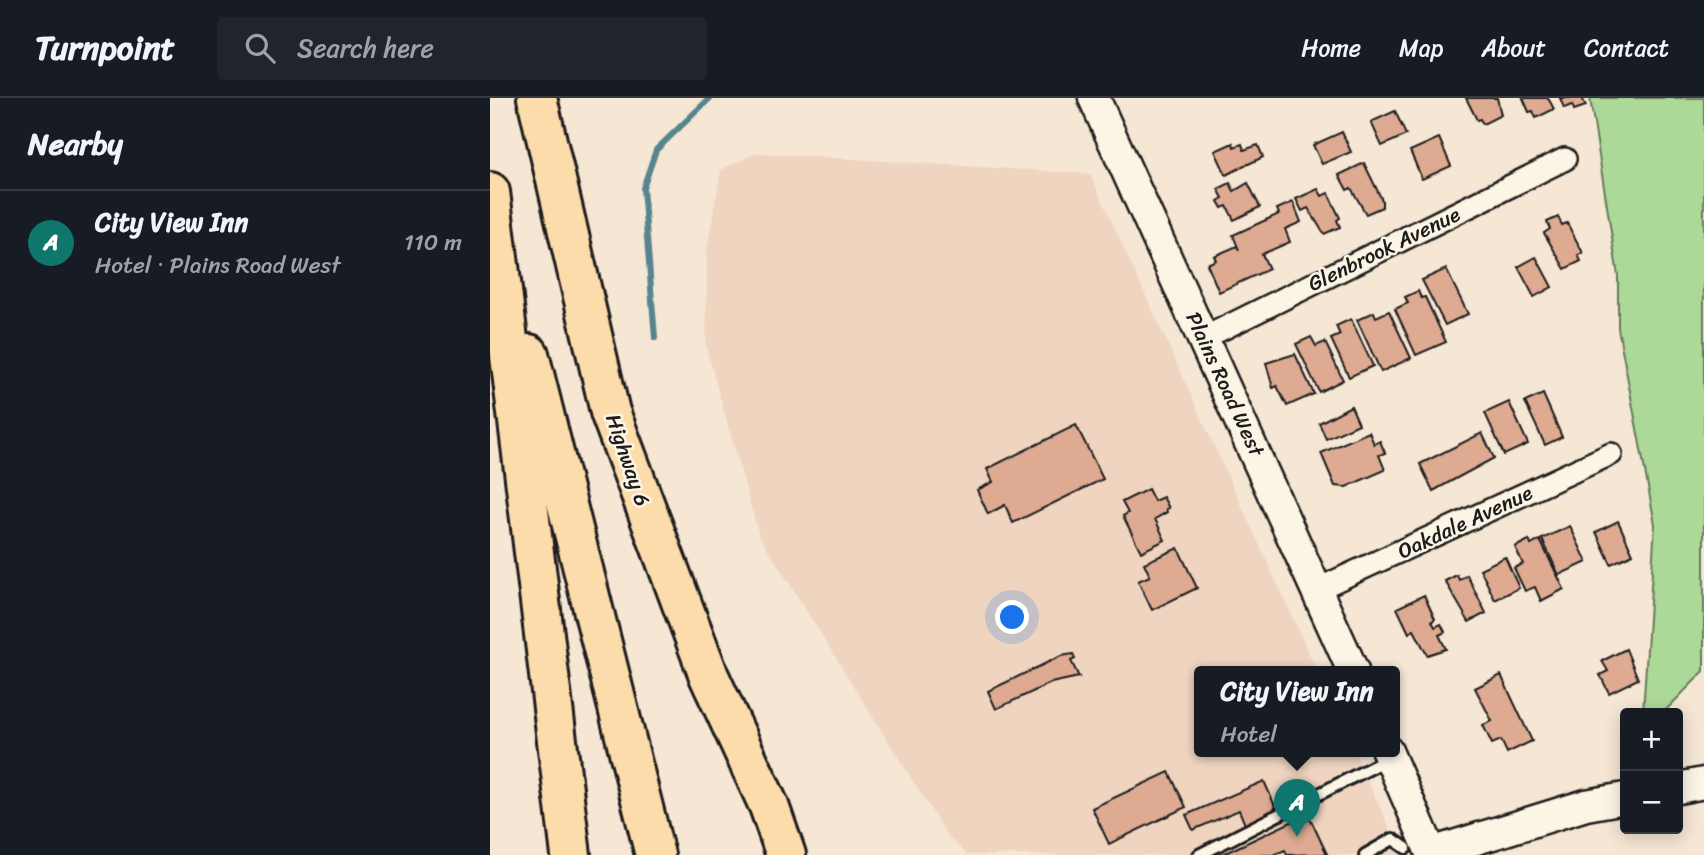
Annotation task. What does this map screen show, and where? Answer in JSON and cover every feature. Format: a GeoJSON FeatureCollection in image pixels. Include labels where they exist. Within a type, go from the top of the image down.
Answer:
{"type":"FeatureCollection","features":[{"type":"Feature","properties":{"kind":"highway","name":"Highway 6"},"geometry":{"type":"LineString","coordinates":[[537,98],[610,412],[709,676],[769,806]]}},
{"type":"Feature","properties":{"kind":"highway"},"geometry":{"type":"LineString","coordinates":[[491,200],[530,538],[571,855]]}},
{"type":"Feature","properties":{"kind":"highway"},"geometry":{"type":"LineString","coordinates":[[491,200],[655,855]]}},
{"type":"Feature","properties":{"kind":"highway"},"geometry":{"type":"LineString","coordinates":[[769,806],[786,855]]}},
{"type":"Feature","properties":{"kind":"highway"},"geometry":{"type":"LineString","coordinates":[[769,806],[807,855]]}},
{"type":"Feature","properties":{"kind":"main road","name":"Plains Road West"},"geometry":{"type":"LineString","coordinates":[[1094,98],[1351,666]]}},
{"type":"Feature","properties":{"kind":"main road"},"geometry":{"type":"LineString","coordinates":[[1390,757],[1419,850],[1586,805],[1620,799]]}},
{"type":"Feature","properties":{"kind":"main road"},"geometry":{"type":"LineString","coordinates":[[1683,787],[1704,783]]}},
{"type":"Feature","properties":{"kind":"street","name":"Glenbrook Avenue"},"geometry":{"type":"LineString","coordinates":[[1204,338],[1565,159]]}},
{"type":"Feature","properties":{"kind":"street","name":"Oakdale Avenue"},"geometry":{"type":"LineString","coordinates":[[1318,589],[1611,454]]}},
{"type":"Feature","properties":{"kind":"lane"},"geometry":{"type":"LineString","coordinates":[[1199,855],[1385,757]]}},
{"type":"Feature","properties":{"kind":"lane"},"geometry":{"type":"LineString","coordinates":[[1365,855],[1393,839],[1419,850]]}},
{"type":"Feature","properties":{"kind":"shaded area"},"geometry":{"type":"Polygon","coordinates":[[[756,153],[1090,174],[1315,666],[1194,666],[1194,757],[1357,757],[1402,855],[967,855],[945,832],[759,535],[706,347],[707,249],[721,170],[756,153]]]}},
{"type":"Feature","properties":{"kind":"green space"},"geometry":{"type":"Polygon","coordinates":[[[1590,98],[1704,98],[1704,671],[1668,708],[1643,708],[1655,524],[1618,328],[1618,276],[1590,98]]]}},
{"type":"Feature","properties":{"kind":"building"},"geometry":{"type":"Polygon","coordinates":[[[1466,98],[1497,98],[1501,115],[1483,124],[1480,119],[1477,120],[1466,98]]]}},
{"type":"Feature","properties":{"kind":"building"},"geometry":{"type":"Polygon","coordinates":[[[1523,98],[1548,98],[1554,109],[1536,118],[1533,111],[1529,112],[1523,98]]]}},
{"type":"Feature","properties":{"kind":"building"},"geometry":{"type":"Polygon","coordinates":[[[1560,98],[1582,98],[1586,106],[1574,110],[1572,105],[1564,108],[1560,98]]]}},
{"type":"Feature","properties":{"kind":"building"},"geometry":{"type":"Polygon","coordinates":[[[1395,111],[1406,135],[1382,146],[1371,122],[1395,111]]]}},
{"type":"Feature","properties":{"kind":"building"},"geometry":{"type":"Polygon","coordinates":[[[1342,132],[1351,152],[1322,164],[1313,145],[1342,132]]]}},
{"type":"Feature","properties":{"kind":"building"},"geometry":{"type":"Polygon","coordinates":[[[1439,138],[1451,166],[1422,179],[1410,151],[1439,138]]]}},
{"type":"Feature","properties":{"kind":"building"},"geometry":{"type":"Polygon","coordinates":[[[1233,143],[1234,147],[1242,144],[1244,150],[1258,145],[1263,157],[1226,175],[1215,151],[1233,143]]]}},
{"type":"Feature","properties":{"kind":"building"},"geometry":{"type":"Polygon","coordinates":[[[1364,163],[1382,200],[1382,207],[1366,214],[1351,188],[1347,190],[1339,175],[1364,163]]]}},
{"type":"Feature","properties":{"kind":"building"},"geometry":{"type":"Polygon","coordinates":[[[1230,183],[1234,191],[1248,183],[1260,207],[1234,220],[1227,206],[1222,208],[1218,201],[1223,198],[1218,189],[1230,183]]]}},
{"type":"Feature","properties":{"kind":"building"},"geometry":{"type":"Polygon","coordinates":[[[1318,189],[1322,196],[1328,193],[1340,218],[1337,220],[1340,227],[1324,234],[1308,208],[1302,211],[1296,199],[1318,189]]]}},
{"type":"Feature","properties":{"kind":"building"},"geometry":{"type":"Polygon","coordinates":[[[1293,202],[1301,222],[1285,229],[1290,242],[1262,254],[1269,269],[1219,292],[1207,264],[1216,260],[1214,256],[1237,246],[1239,250],[1233,235],[1279,214],[1277,209],[1293,202]]]}},
{"type":"Feature","properties":{"kind":"building"},"geometry":{"type":"Polygon","coordinates":[[[1558,217],[1562,225],[1567,223],[1583,253],[1578,255],[1581,261],[1565,269],[1544,233],[1550,229],[1547,222],[1558,217]]]}},
{"type":"Feature","properties":{"kind":"building"},"geometry":{"type":"Polygon","coordinates":[[[1536,257],[1552,287],[1534,297],[1518,267],[1536,257]]]}},
{"type":"Feature","properties":{"kind":"building"},"geometry":{"type":"Polygon","coordinates":[[[1446,269],[1468,314],[1445,325],[1422,280],[1446,269]]]}},
{"type":"Feature","properties":{"kind":"building"},"geometry":{"type":"Polygon","coordinates":[[[1418,291],[1421,298],[1425,297],[1446,342],[1416,355],[1395,309],[1408,303],[1405,297],[1418,291]]]}},
{"type":"Feature","properties":{"kind":"building"},"geometry":{"type":"Polygon","coordinates":[[[1389,311],[1411,358],[1381,372],[1357,320],[1374,312],[1376,317],[1389,311]]]}},
{"type":"Feature","properties":{"kind":"building"},"geometry":{"type":"Polygon","coordinates":[[[1351,319],[1373,366],[1349,377],[1331,339],[1340,335],[1336,326],[1351,319]]]}},
{"type":"Feature","properties":{"kind":"building"},"geometry":{"type":"Polygon","coordinates":[[[1311,337],[1316,346],[1325,342],[1343,380],[1319,392],[1296,344],[1311,337]]]}},
{"type":"Feature","properties":{"kind":"building"},"geometry":{"type":"Polygon","coordinates":[[[1295,354],[1314,394],[1287,406],[1277,386],[1273,388],[1266,363],[1295,354]]]}},
{"type":"Feature","properties":{"kind":"building"},"geometry":{"type":"Polygon","coordinates":[[[1543,394],[1562,437],[1545,445],[1525,402],[1543,394]]]}},
{"type":"Feature","properties":{"kind":"building"},"geometry":{"type":"Polygon","coordinates":[[[1509,402],[1528,444],[1504,455],[1485,413],[1509,402]]]}},
{"type":"Feature","properties":{"kind":"building"},"geometry":{"type":"Polygon","coordinates":[[[1351,406],[1359,424],[1326,439],[1319,423],[1351,406]]]}},
{"type":"Feature","properties":{"kind":"building"},"geometry":{"type":"Polygon","coordinates":[[[1076,425],[1103,479],[1013,523],[1005,505],[988,514],[977,490],[993,482],[987,469],[1076,425]]]}},
{"type":"Feature","properties":{"kind":"building"},"geometry":{"type":"Polygon","coordinates":[[[1369,432],[1374,444],[1380,441],[1385,453],[1379,455],[1385,470],[1346,487],[1335,486],[1321,453],[1369,432]]]}},
{"type":"Feature","properties":{"kind":"building"},"geometry":{"type":"Polygon","coordinates":[[[1482,433],[1494,458],[1433,491],[1420,464],[1482,433]]]}},
{"type":"Feature","properties":{"kind":"building"},"geometry":{"type":"Polygon","coordinates":[[[1148,489],[1154,501],[1163,497],[1169,508],[1155,519],[1165,540],[1141,552],[1123,516],[1128,513],[1122,502],[1148,489]]]}},
{"type":"Feature","properties":{"kind":"building"},"geometry":{"type":"Polygon","coordinates":[[[1618,521],[1633,554],[1611,564],[1596,532],[1618,521]]]}},
{"type":"Feature","properties":{"kind":"building"},"geometry":{"type":"Polygon","coordinates":[[[1570,526],[1587,562],[1559,575],[1542,539],[1570,526]]]}},
{"type":"Feature","properties":{"kind":"building"},"geometry":{"type":"Polygon","coordinates":[[[1529,540],[1531,545],[1540,540],[1564,589],[1541,601],[1535,587],[1525,591],[1514,568],[1523,564],[1515,547],[1529,540]]]}},
{"type":"Feature","properties":{"kind":"building"},"geometry":{"type":"Polygon","coordinates":[[[1178,548],[1197,588],[1152,610],[1138,581],[1150,576],[1144,563],[1178,548]]]}},
{"type":"Feature","properties":{"kind":"building"},"geometry":{"type":"Polygon","coordinates":[[[1505,557],[1519,588],[1495,600],[1480,569],[1505,557]]]}},
{"type":"Feature","properties":{"kind":"building"},"geometry":{"type":"Polygon","coordinates":[[[1457,575],[1459,580],[1467,575],[1486,613],[1469,622],[1445,581],[1457,575]]]}},
{"type":"Feature","properties":{"kind":"building"},"geometry":{"type":"Polygon","coordinates":[[[1424,595],[1435,619],[1432,621],[1435,627],[1441,624],[1445,632],[1439,635],[1446,649],[1427,655],[1414,630],[1409,633],[1397,608],[1424,595]]]}},
{"type":"Feature","properties":{"kind":"building"},"geometry":{"type":"Polygon","coordinates":[[[1626,649],[1638,679],[1609,693],[1600,675],[1608,671],[1602,661],[1626,649]]]}},
{"type":"Feature","properties":{"kind":"building"},"geometry":{"type":"Polygon","coordinates":[[[1073,654],[1075,659],[1071,661],[1079,677],[1051,683],[996,709],[988,691],[1061,656],[1073,654]]]}},
{"type":"Feature","properties":{"kind":"building"},"geometry":{"type":"Polygon","coordinates":[[[1501,675],[1532,741],[1507,753],[1501,740],[1492,744],[1483,725],[1492,721],[1475,688],[1501,675]]]}},
{"type":"Feature","properties":{"kind":"building"},"geometry":{"type":"Polygon","coordinates":[[[1169,772],[1186,807],[1109,844],[1092,808],[1169,772]]]}},
{"type":"Feature","properties":{"kind":"building"},"geometry":{"type":"Polygon","coordinates":[[[1264,781],[1278,813],[1246,827],[1239,810],[1193,830],[1186,815],[1264,781]]]}},
{"type":"Feature","properties":{"kind":"building"},"geometry":{"type":"Polygon","coordinates":[[[1308,814],[1327,854],[1287,855],[1285,850],[1273,855],[1221,855],[1308,814]]]}},
{"type":"Feature","properties":{"kind":"waterway"},"geometry":{"type":"LineString","coordinates":[[655,338],[643,188],[656,150],[710,98]]}},
{"type":"Feature","properties":{"kind":"place","name":"City View Inn"},"geometry":{"type":"Point","coordinates":[1297,837]}}]}
